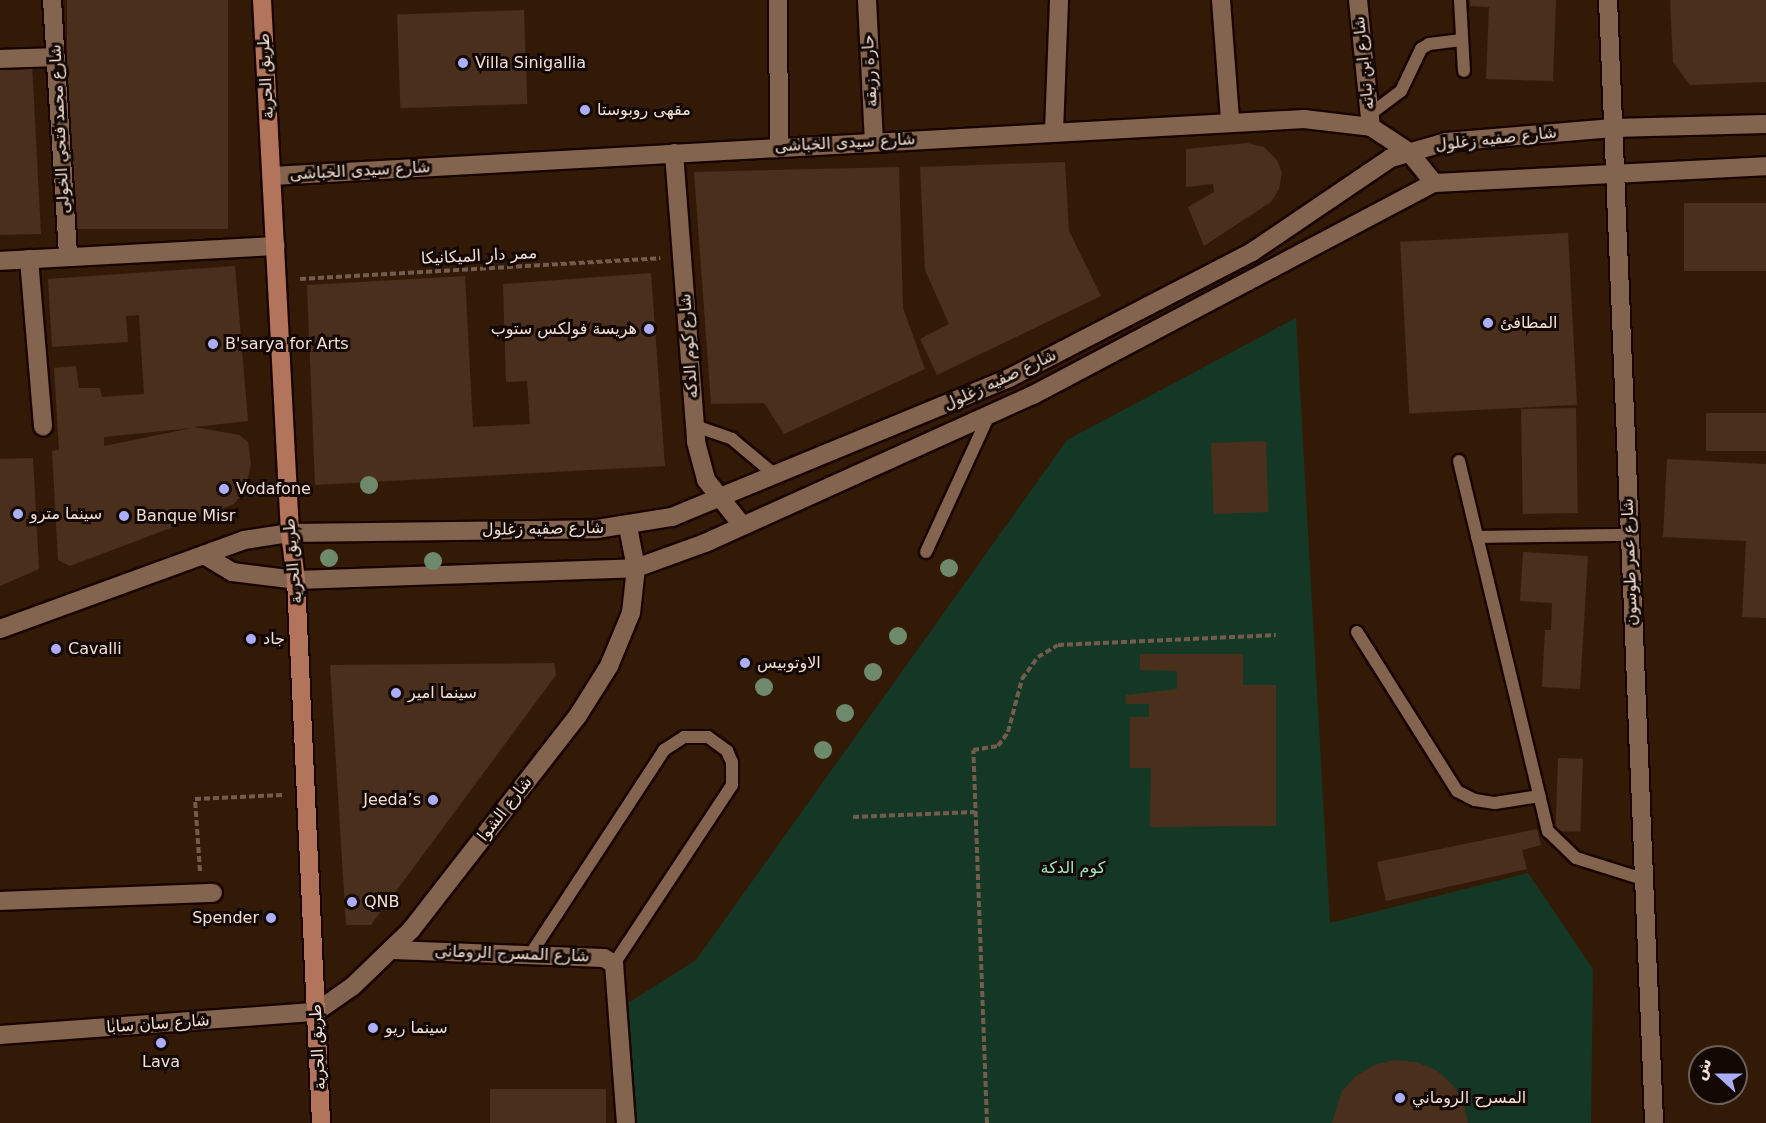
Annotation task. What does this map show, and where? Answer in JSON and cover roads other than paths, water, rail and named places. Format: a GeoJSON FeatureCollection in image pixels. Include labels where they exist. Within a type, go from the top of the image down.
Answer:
{"type":"FeatureCollection","features":[{"type":"Feature","properties":{"kind":"main road","name":"شارع محمد فتحي الخولى"},"geometry":{"type":"LineString","coordinates":[[52,0],[68,257]]}},
{"type":"Feature","properties":{"kind":"main road","name":"طريق الحرية"},"geometry":{"type":"LineString","coordinates":[[262,0],[290,533],[296,580],[304,794],[321,1123]]}},
{"type":"Feature","properties":{"kind":"main road"},"geometry":{"type":"LineString","coordinates":[[778,0],[779,147]]}},
{"type":"Feature","properties":{"kind":"main road","name":"حارة رزيقة"},"geometry":{"type":"LineString","coordinates":[[867,0],[874,142]]}},
{"type":"Feature","properties":{"kind":"main road"},"geometry":{"type":"LineString","coordinates":[[1054,131],[1059,0]]}},
{"type":"Feature","properties":{"kind":"main road"},"geometry":{"type":"LineString","coordinates":[[1221,0],[1230,121]]}},
{"type":"Feature","properties":{"kind":"main road","name":"شارع ابن نباته"},"geometry":{"type":"LineString","coordinates":[[1358,0],[1370,121]]}},
{"type":"Feature","properties":{"kind":"main road","name":"شارع عمر طوسون"},"geometry":{"type":"LineString","coordinates":[[1608,0],[1628,535],[1654,1123]]}},
{"type":"Feature","properties":{"kind":"main road"},"geometry":{"type":"LineString","coordinates":[[0,59],[56,57]]}},
{"type":"Feature","properties":{"kind":"main road","name":"شارع سيدى الخباشى"},"geometry":{"type":"LineString","coordinates":[[272,176],[1230,121],[1304,119],[1370,121],[1409,152],[1434,183]]}},
{"type":"Feature","properties":{"kind":"main road","name":"شارع صفيه زغلول"},"geometry":{"type":"LineString","coordinates":[[0,629],[204,555],[231,542],[290,533],[628,526],[672,517],[969,397],[1252,252],[1364,174],[1409,152],[1446,142],[1613,128],[1766,124]]}},
{"type":"Feature","properties":{"kind":"main road","name":"شارع كوم الدكه"},"geometry":{"type":"LineString","coordinates":[[674,153],[695,426],[706,480],[717,498],[742,525]]}},
{"type":"Feature","properties":{"kind":"main road","name":"شارع صفيه زغلول"},"geometry":{"type":"LineString","coordinates":[[204,555],[232,572],[296,580],[636,568],[675,556],[989,415],[1156,333],[1434,183],[1766,166]]}},
{"type":"Feature","properties":{"kind":"main road"},"geometry":{"type":"LineString","coordinates":[[0,261],[276,246]]}},
{"type":"Feature","properties":{"kind":"main road"},"geometry":{"type":"LineString","coordinates":[[28,259],[43,426]]}},
{"type":"Feature","properties":{"kind":"main road"},"geometry":{"type":"LineString","coordinates":[[969,397],[989,415]]}},
{"type":"Feature","properties":{"kind":"main road","name":"شارع الشوا"},"geometry":{"type":"LineString","coordinates":[[316,1012],[353,986],[393,950],[588,700],[609,666],[631,613],[636,568],[628,526]]}},
{"type":"Feature","properties":{"kind":"main road"},"geometry":{"type":"LineString","coordinates":[[0,901],[207,893]]}},
{"type":"Feature","properties":{"kind":"main road","name":"شارع المسرح الرومانى"},"geometry":{"type":"LineString","coordinates":[[393,950],[604,958],[614,964]]}},
{"type":"Feature","properties":{"kind":"main road"},"geometry":{"type":"LineString","coordinates":[[614,964],[626,1123]]}},
{"type":"Feature","properties":{"kind":"main road","name":"شارع سان سابا"},"geometry":{"type":"LineString","coordinates":[[0,1035],[316,1012]]}},
{"type":"Feature","properties":{"kind":"lane"},"geometry":{"type":"LineString","coordinates":[[1460,0],[1464,71]]}},
{"type":"Feature","properties":{"kind":"lane"},"geometry":{"type":"LineString","coordinates":[[1370,121],[1401,92],[1421,49],[1429,44],[1462,40]]}},
{"type":"Feature","properties":{"kind":"lane"},"geometry":{"type":"LineString","coordinates":[[926,552],[989,415]]}},
{"type":"Feature","properties":{"kind":"lane"},"geometry":{"type":"LineString","coordinates":[[695,426],[732,439],[775,475]]}},
{"type":"Feature","properties":{"kind":"lane"},"geometry":{"type":"LineString","coordinates":[[1459,461],[1548,831],[1562,848],[1576,858],[1643,879]]}},
{"type":"Feature","properties":{"kind":"lane"},"geometry":{"type":"LineString","coordinates":[[1477,537],[1628,535]]}},
{"type":"Feature","properties":{"kind":"lane"},"geometry":{"type":"LineString","coordinates":[[1357,632],[1457,791],[1475,800],[1495,803],[1539,796]]}},
{"type":"Feature","properties":{"kind":"lane"},"geometry":{"type":"LineString","coordinates":[[530,955],[664,750],[684,737],[708,737],[727,751],[732,762],[732,785],[614,964]]}},
{"type":"Feature","properties":{"kind":"place","name":"Villa Sinigallia"},"geometry":{"type":"Point","coordinates":[463,63]}},
{"type":"Feature","properties":{"kind":"place","name":"مقهى روبوستا"},"geometry":{"type":"Point","coordinates":[585,110]}},
{"type":"Feature","properties":{"kind":"place","name":"المطافئ"},"geometry":{"type":"Point","coordinates":[1488,323]}},
{"type":"Feature","properties":{"kind":"place","name":"هريسة فولكس ستوب"},"geometry":{"type":"Point","coordinates":[649,329]}},
{"type":"Feature","properties":{"kind":"place","name":"B'sarya for Arts"},"geometry":{"type":"Point","coordinates":[213,344]}},
{"type":"Feature","properties":{"kind":"place","name":"Vodafone"},"geometry":{"type":"Point","coordinates":[224,489]}},
{"type":"Feature","properties":{"kind":"place","name":"سينما مترو"},"geometry":{"type":"Point","coordinates":[18,514]}},
{"type":"Feature","properties":{"kind":"place","name":"Banque Misr"},"geometry":{"type":"Point","coordinates":[124,516]}},
{"type":"Feature","properties":{"kind":"place","name":"جاد"},"geometry":{"type":"Point","coordinates":[251,639]}},
{"type":"Feature","properties":{"kind":"place","name":"Cavalli"},"geometry":{"type":"Point","coordinates":[56,649]}},
{"type":"Feature","properties":{"kind":"place","name":"الاوتوبيس"},"geometry":{"type":"Point","coordinates":[745,663]}},
{"type":"Feature","properties":{"kind":"place","name":"سينما امير"},"geometry":{"type":"Point","coordinates":[396,693]}},
{"type":"Feature","properties":{"kind":"place","name":"Jeeda’s"},"geometry":{"type":"Point","coordinates":[433,800]}},
{"type":"Feature","properties":{"kind":"place","name":"QNB"},"geometry":{"type":"Point","coordinates":[352,902]}},
{"type":"Feature","properties":{"kind":"place","name":"Spender"},"geometry":{"type":"Point","coordinates":[271,918]}},
{"type":"Feature","properties":{"kind":"place","name":"سينما ريو"},"geometry":{"type":"Point","coordinates":[373,1028]}},
{"type":"Feature","properties":{"kind":"place","name":"Lava"},"geometry":{"type":"Point","coordinates":[161,1043]}},
{"type":"Feature","properties":{"kind":"place","name":"المسرح الروماني"},"geometry":{"type":"Point","coordinates":[1400,1098]}},
{"type":"Feature","properties":{"kind":"park label","name":"كوم الدكة"},"geometry":{"type":"Point","coordinates":[1073,868]}}]}
